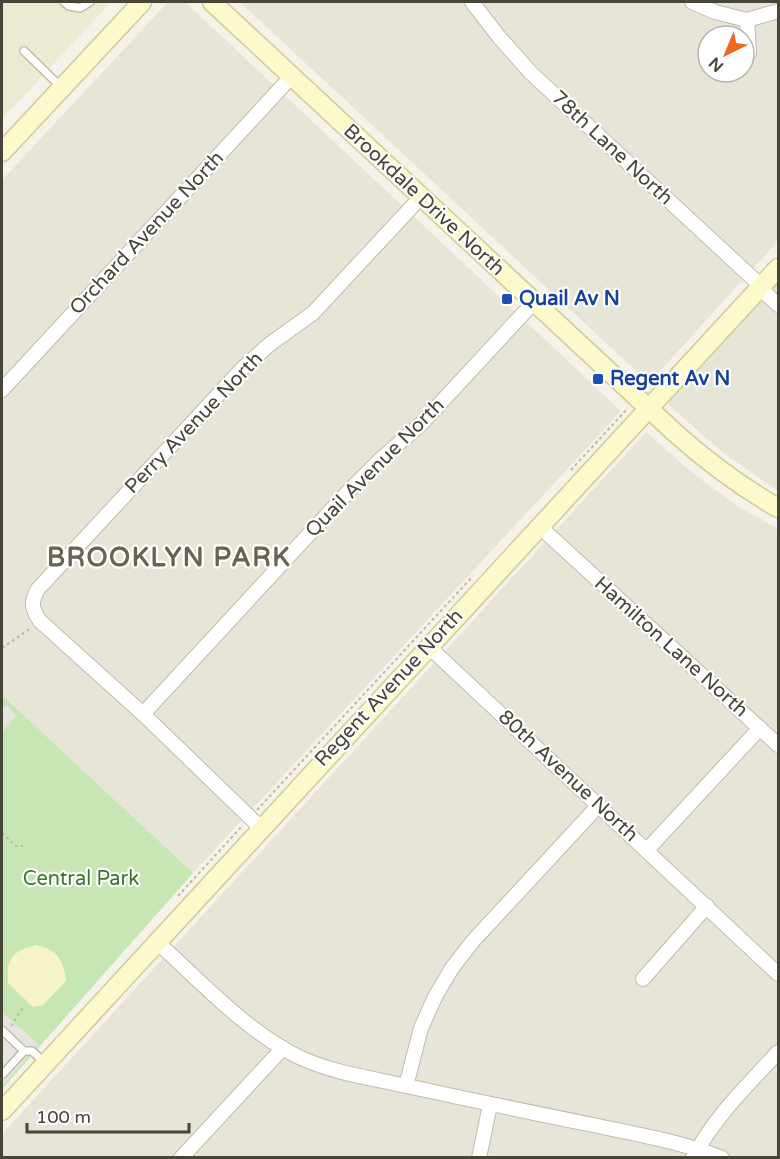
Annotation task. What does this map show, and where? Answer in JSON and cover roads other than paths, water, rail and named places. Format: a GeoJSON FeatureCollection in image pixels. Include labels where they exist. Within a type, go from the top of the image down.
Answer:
{"type":"FeatureCollection","features":[{"type":"Feature","properties":{"kind":"street"},"geometry":{"type":"LineString","coordinates":[[2,152],[142,2]]}},
{"type":"Feature","properties":{"kind":"street","name":"Brookdale Drive North"},"geometry":{"type":"LineString","coordinates":[[212,2],[704,459],[778,508]]}},
{"type":"Feature","properties":{"kind":"street","name":"78th Lane North"},"geometry":{"type":"LineString","coordinates":[[472,2],[531,73],[753,279],[778,305]]}},
{"type":"Feature","properties":{"kind":"street"},"geometry":{"type":"LineString","coordinates":[[692,2],[715,12],[747,20],[778,11]]}},
{"type":"Feature","properties":{"kind":"street"},"geometry":{"type":"LineString","coordinates":[[747,20],[747,24]]}},
{"type":"Feature","properties":{"kind":"street","name":"Orchard Avenue North"},"geometry":{"type":"LineString","coordinates":[[2,390],[292,76]]}},
{"type":"Feature","properties":{"kind":"street","name":"Perry Avenue North"},"geometry":{"type":"LineString","coordinates":[[143,714],[36,615],[32,599],[243,368],[313,313],[422,197]]}},
{"type":"Feature","properties":{"kind":"street","name":"Regent Avenue North"},"geometry":{"type":"LineString","coordinates":[[2,1111],[156,941],[258,820],[428,646],[778,268]]}},
{"type":"Feature","properties":{"kind":"street","name":"Quail Avenue North"},"geometry":{"type":"LineString","coordinates":[[143,714],[348,492],[421,424],[534,302]]}},
{"type":"Feature","properties":{"kind":"street","name":"Hamilton Lane North"},"geometry":{"type":"LineString","coordinates":[[539,526],[760,728],[647,850]]}},
{"type":"Feature","properties":{"kind":"street","name":"80th Avenue North"},"geometry":{"type":"LineString","coordinates":[[428,646],[778,974]]}},
{"type":"Feature","properties":{"kind":"street"},"geometry":{"type":"LineString","coordinates":[[143,714],[258,820]]}},
{"type":"Feature","properties":{"kind":"street"},"geometry":{"type":"LineString","coordinates":[[760,728],[778,745]]}},
{"type":"Feature","properties":{"kind":"street"},"geometry":{"type":"LineString","coordinates":[[406,1086],[421,1028],[452,968],[473,941],[599,805]]}},
{"type":"Feature","properties":{"kind":"street"},"geometry":{"type":"LineString","coordinates":[[643,979],[707,906]]}},
{"type":"Feature","properties":{"kind":"street"},"geometry":{"type":"LineString","coordinates":[[156,941],[250,1025],[283,1048],[330,1069],[490,1105],[684,1144],[696,1153],[722,1158]]}},
{"type":"Feature","properties":{"kind":"street"},"geometry":{"type":"LineString","coordinates":[[181,1158],[283,1048]]}},
{"type":"Feature","properties":{"kind":"street"},"geometry":{"type":"LineString","coordinates":[[696,1153],[725,1110],[778,1052]]}},
{"type":"Feature","properties":{"kind":"street"},"geometry":{"type":"LineString","coordinates":[[479,1158],[490,1105]]}},
{"type":"Feature","properties":{"kind":"lane"},"geometry":{"type":"LineString","coordinates":[[64,2],[69,6],[80,8],[90,2]]}},
{"type":"Feature","properties":{"kind":"lane"},"geometry":{"type":"LineString","coordinates":[[24,51],[62,87]]}},
{"type":"Feature","properties":{"kind":"lane"},"geometry":{"type":"LineString","coordinates":[[3,1032],[24,1051],[32,1051],[45,1063]]}},
{"type":"Feature","properties":{"kind":"lane"},"geometry":{"type":"LineString","coordinates":[[2,1073],[24,1051]]}},
{"type":"Feature","properties":{"kind":"place","name":"Quail Av N"},"geometry":{"type":"Point","coordinates":[507,299]}},
{"type":"Feature","properties":{"kind":"place","name":"Regent Av N"},"geometry":{"type":"Point","coordinates":[598,379]}},
{"type":"Feature","properties":{"kind":"district","name":"BROOKLYN PARK"},"geometry":{"type":"Point","coordinates":[169,557]}},
{"type":"Feature","properties":{"kind":"park label","name":"Central Park"},"geometry":{"type":"Point","coordinates":[81,879]}}]}
